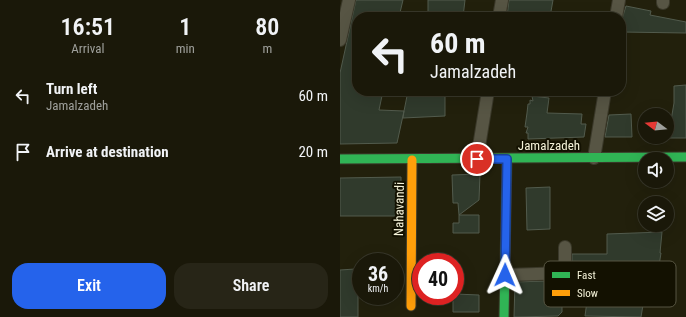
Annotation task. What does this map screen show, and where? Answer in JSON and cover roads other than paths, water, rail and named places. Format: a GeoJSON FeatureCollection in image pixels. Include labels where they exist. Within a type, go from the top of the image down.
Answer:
{"type":"FeatureCollection","features":[{"type":"Feature","properties":{"kind":"main road","name":"Jamalzadeh"},"geometry":{"type":"LineString","coordinates":[[340,159],[412,160],[686,157]]}},
{"type":"Feature","properties":{"kind":"main road"},"geometry":{"type":"LineString","coordinates":[[504,317],[507,159]]}},
{"type":"Feature","properties":{"kind":"main road","name":"Nahavandi"},"geometry":{"type":"LineString","coordinates":[[411,306],[412,160]]}},
{"type":"Feature","properties":{"kind":"street"},"geometry":{"type":"LineString","coordinates":[[340,40],[349,0]]}},
{"type":"Feature","properties":{"kind":"street"},"geometry":{"type":"LineString","coordinates":[[500,12],[502,0]]}},
{"type":"Feature","properties":{"kind":"street"},"geometry":{"type":"LineString","coordinates":[[617,12],[619,0]]}},
{"type":"Feature","properties":{"kind":"street"},"geometry":{"type":"LineString","coordinates":[[477,159],[487,96]]}},
{"type":"Feature","properties":{"kind":"street"},"geometry":{"type":"LineString","coordinates":[[594,158],[604,96]]}},
{"type":"Feature","properties":{"kind":"street"},"geometry":{"type":"LineString","coordinates":[[565,247],[565,261]]}},
{"type":"Feature","properties":{"kind":"street"},"geometry":{"type":"LineString","coordinates":[[505,275],[544,274]]}}]}
